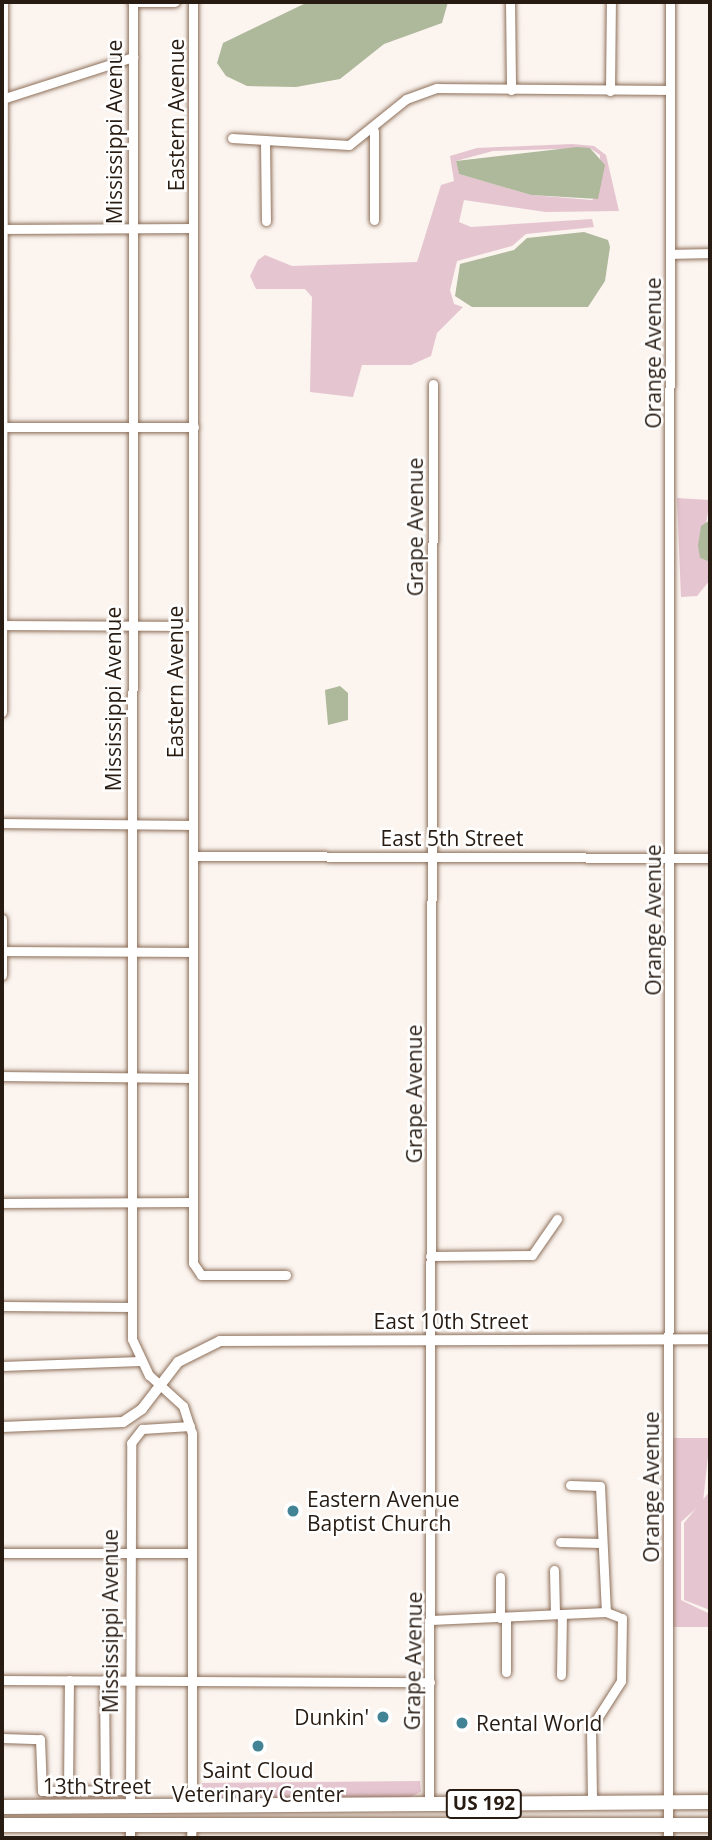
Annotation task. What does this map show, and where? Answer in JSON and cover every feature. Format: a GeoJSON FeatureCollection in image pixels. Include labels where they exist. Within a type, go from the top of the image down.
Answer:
{"type":"FeatureCollection","features":[{"type":"Feature","properties":{"kind":"highway","name":"13th Street"},"geometry":{"type":"LineString","coordinates":[[2,1807],[105,1800],[130,1807],[192,1807]]}},
{"type":"Feature","properties":{"kind":"highway"},"geometry":{"type":"LineString","coordinates":[[2,1824],[11,1814],[84,1814],[105,1800]]}},
{"type":"Feature","properties":{"kind":"highway","name":"US 192"},"geometry":{"type":"LineString","coordinates":[[192,1807],[710,1802]]}},
{"type":"Feature","properties":{"kind":"highway"},"geometry":{"type":"LineString","coordinates":[[295,1824],[311,1817],[406,1817],[429,1804]]}},
{"type":"Feature","properties":{"kind":"highway"},"geometry":{"type":"LineString","coordinates":[[192,1831],[207,1813],[292,1813],[300,1805]]}},
{"type":"Feature","properties":{"kind":"highway"},"geometry":{"type":"LineString","coordinates":[[90,1824],[111,1816],[179,1816],[192,1807]]}},
{"type":"Feature","properties":{"kind":"highway","name":"13th Street"},"geometry":{"type":"LineString","coordinates":[[2,1824],[90,1824],[130,1831],[192,1831]]}},
{"type":"Feature","properties":{"kind":"highway","name":"US 192"},"geometry":{"type":"LineString","coordinates":[[192,1831],[295,1824],[668,1832],[710,1825]]}},
{"type":"Feature","properties":{"kind":"street"},"geometry":{"type":"LineString","coordinates":[[2,712],[3,2]]}},
{"type":"Feature","properties":{"kind":"street"},"geometry":{"type":"LineString","coordinates":[[133,4],[175,2]]}},
{"type":"Feature","properties":{"kind":"street","name":"Eastern Avenue"},"geometry":{"type":"LineString","coordinates":[[192,2],[193,1263],[201,1275],[286,1275]]}},
{"type":"Feature","properties":{"kind":"street"},"geometry":{"type":"LineString","coordinates":[[510,2],[511,89]]}},
{"type":"Feature","properties":{"kind":"street"},"geometry":{"type":"LineString","coordinates":[[610,91],[611,2]]}},
{"type":"Feature","properties":{"kind":"street","name":"Orange Avenue"},"geometry":{"type":"LineString","coordinates":[[668,1832],[670,2]]}},
{"type":"Feature","properties":{"kind":"street","name":"Mississippi Avenue"},"geometry":{"type":"LineString","coordinates":[[133,4],[132,1307],[139,1361]]}},
{"type":"Feature","properties":{"kind":"street"},"geometry":{"type":"LineString","coordinates":[[2,99],[134,58]]}},
{"type":"Feature","properties":{"kind":"street"},"geometry":{"type":"LineString","coordinates":[[232,138],[265,143],[349,145],[374,131],[406,99],[438,88],[670,90]]}},
{"type":"Feature","properties":{"kind":"street"},"geometry":{"type":"LineString","coordinates":[[373,220],[374,131]]}},
{"type":"Feature","properties":{"kind":"street"},"geometry":{"type":"LineString","coordinates":[[265,143],[266,221]]}},
{"type":"Feature","properties":{"kind":"street"},"geometry":{"type":"LineString","coordinates":[[2,229],[193,229]]}},
{"type":"Feature","properties":{"kind":"street"},"geometry":{"type":"LineString","coordinates":[[670,254],[710,253]]}},
{"type":"Feature","properties":{"kind":"street","name":"Grape Avenue"},"geometry":{"type":"LineString","coordinates":[[429,1804],[433,384]]}},
{"type":"Feature","properties":{"kind":"street"},"geometry":{"type":"LineString","coordinates":[[2,427],[194,427]]}},
{"type":"Feature","properties":{"kind":"street"},"geometry":{"type":"LineString","coordinates":[[2,625],[193,626]]}},
{"type":"Feature","properties":{"kind":"street"},"geometry":{"type":"LineString","coordinates":[[2,823],[192,825]]}},
{"type":"Feature","properties":{"kind":"street","name":"East 5th Street"},"geometry":{"type":"LineString","coordinates":[[193,856],[710,858]]}},
{"type":"Feature","properties":{"kind":"street"},"geometry":{"type":"LineString","coordinates":[[2,919],[2,975]]}},
{"type":"Feature","properties":{"kind":"street"},"geometry":{"type":"LineString","coordinates":[[2,951],[132,949],[193,952]]}},
{"type":"Feature","properties":{"kind":"street"},"geometry":{"type":"LineString","coordinates":[[2,1076],[192,1078]]}},
{"type":"Feature","properties":{"kind":"street"},"geometry":{"type":"LineString","coordinates":[[2,1203],[192,1202]]}},
{"type":"Feature","properties":{"kind":"street"},"geometry":{"type":"LineString","coordinates":[[430,1256],[532,1255],[557,1219]]}},
{"type":"Feature","properties":{"kind":"street"},"geometry":{"type":"LineString","coordinates":[[2,1306],[132,1307]]}},
{"type":"Feature","properties":{"kind":"street","name":"East 10th Street"},"geometry":{"type":"LineString","coordinates":[[162,1385],[194,1350],[233,1340],[710,1339]]}},
{"type":"Feature","properties":{"kind":"street"},"geometry":{"type":"LineString","coordinates":[[2,1366],[139,1361],[179,1399],[190,1426],[192,1807]]}},
{"type":"Feature","properties":{"kind":"street"},"geometry":{"type":"LineString","coordinates":[[2,1427],[108,1426],[134,1416],[162,1385]]}},
{"type":"Feature","properties":{"kind":"street","name":"Mississippi Avenue"},"geometry":{"type":"LineString","coordinates":[[130,1807],[133,1435],[149,1427],[190,1426]]}},
{"type":"Feature","properties":{"kind":"street"},"geometry":{"type":"LineString","coordinates":[[570,1485],[600,1486],[606,1612]]}},
{"type":"Feature","properties":{"kind":"street"},"geometry":{"type":"LineString","coordinates":[[560,1542],[601,1543]]}},
{"type":"Feature","properties":{"kind":"street"},"geometry":{"type":"LineString","coordinates":[[2,1553],[192,1553]]}},
{"type":"Feature","properties":{"kind":"street"},"geometry":{"type":"LineString","coordinates":[[554,1570],[561,1675]]}},
{"type":"Feature","properties":{"kind":"street"},"geometry":{"type":"LineString","coordinates":[[500,1577],[506,1672]]}},
{"type":"Feature","properties":{"kind":"street"},"geometry":{"type":"LineString","coordinates":[[431,1620],[606,1612],[622,1618],[621,1681],[591,1728],[592,1803]]}},
{"type":"Feature","properties":{"kind":"street"},"geometry":{"type":"LineString","coordinates":[[2,1680],[430,1682]]}},
{"type":"Feature","properties":{"kind":"street"},"geometry":{"type":"LineString","coordinates":[[68,1792],[69,1680]]}},
{"type":"Feature","properties":{"kind":"street"},"geometry":{"type":"LineString","coordinates":[[104,1680],[105,1800]]}},
{"type":"Feature","properties":{"kind":"street"},"geometry":{"type":"LineString","coordinates":[[2,1738],[40,1739],[39,1785],[46,1792],[68,1792],[105,1800],[130,1790]]}},
{"type":"Feature","properties":{"kind":"shaded area"},"geometry":{"type":"Polygon","coordinates":[[[308,2],[448,2],[442,23],[384,44],[340,79],[296,87],[247,86],[226,76],[217,63],[223,43],[308,2]]]}},
{"type":"Feature","properties":{"kind":"shaded area"},"geometry":{"type":"Polygon","coordinates":[[[572,144],[594,146],[606,155],[619,211],[546,212],[464,200],[459,222],[471,227],[592,219],[594,227],[526,234],[512,246],[457,261],[450,290],[454,304],[463,307],[437,333],[431,356],[411,365],[362,365],[353,397],[310,392],[312,297],[305,289],[256,289],[250,276],[258,260],[265,255],[292,266],[417,262],[441,185],[454,181],[450,156],[477,148],[572,144]],[[590,148],[493,151],[456,161],[459,174],[531,195],[592,200],[599,195],[600,155],[590,148]]]}},
{"type":"Feature","properties":{"kind":"shaded area"},"geometry":{"type":"Polygon","coordinates":[[[577,147],[590,148],[605,165],[598,199],[531,195],[459,174],[456,161],[577,147]]]}},
{"type":"Feature","properties":{"kind":"shaded area"},"geometry":{"type":"Polygon","coordinates":[[[584,232],[608,240],[610,247],[605,281],[588,307],[472,307],[455,296],[460,264],[514,250],[527,238],[584,232]]]}},
{"type":"Feature","properties":{"kind":"shaded area"},"geometry":{"type":"Polygon","coordinates":[[[677,498],[710,500],[700,558],[710,562],[710,580],[697,596],[681,597],[677,498]]]}},
{"type":"Feature","properties":{"kind":"shaded area"},"geometry":{"type":"Polygon","coordinates":[[[710,520],[710,562],[700,558],[698,546],[701,526],[710,520]]]}},
{"type":"Feature","properties":{"kind":"shaded area"},"geometry":{"type":"Polygon","coordinates":[[[340,686],[348,693],[348,720],[328,725],[325,690],[340,686]]]}},
{"type":"Feature","properties":{"kind":"shaded area"},"geometry":{"type":"Polygon","coordinates":[[[671,1438],[710,1438],[703,1502],[681,1522],[681,1600],[710,1614],[710,1627],[671,1627],[671,1438]]]}},
{"type":"Feature","properties":{"kind":"shaded area"},"geometry":{"type":"Polygon","coordinates":[[[710,1491],[710,1610],[684,1600],[684,1523],[710,1491]]]}},
{"type":"Feature","properties":{"kind":"shaded area"},"geometry":{"type":"Polygon","coordinates":[[[420,1781],[421,1792],[408,1798],[202,1798],[202,1783],[420,1781]]]}},
{"type":"Feature","properties":{"kind":"place","name":"Eastern Avenue Baptist Church"},"geometry":{"type":"Point","coordinates":[293,1511]}},
{"type":"Feature","properties":{"kind":"place","name":"Dunkin'"},"geometry":{"type":"Point","coordinates":[383,1717]}},
{"type":"Feature","properties":{"kind":"place","name":"Rental World"},"geometry":{"type":"Point","coordinates":[462,1723]}},
{"type":"Feature","properties":{"kind":"place","name":"Saint Cloud Veterinary Center"},"geometry":{"type":"Point","coordinates":[258,1746]}}]}
